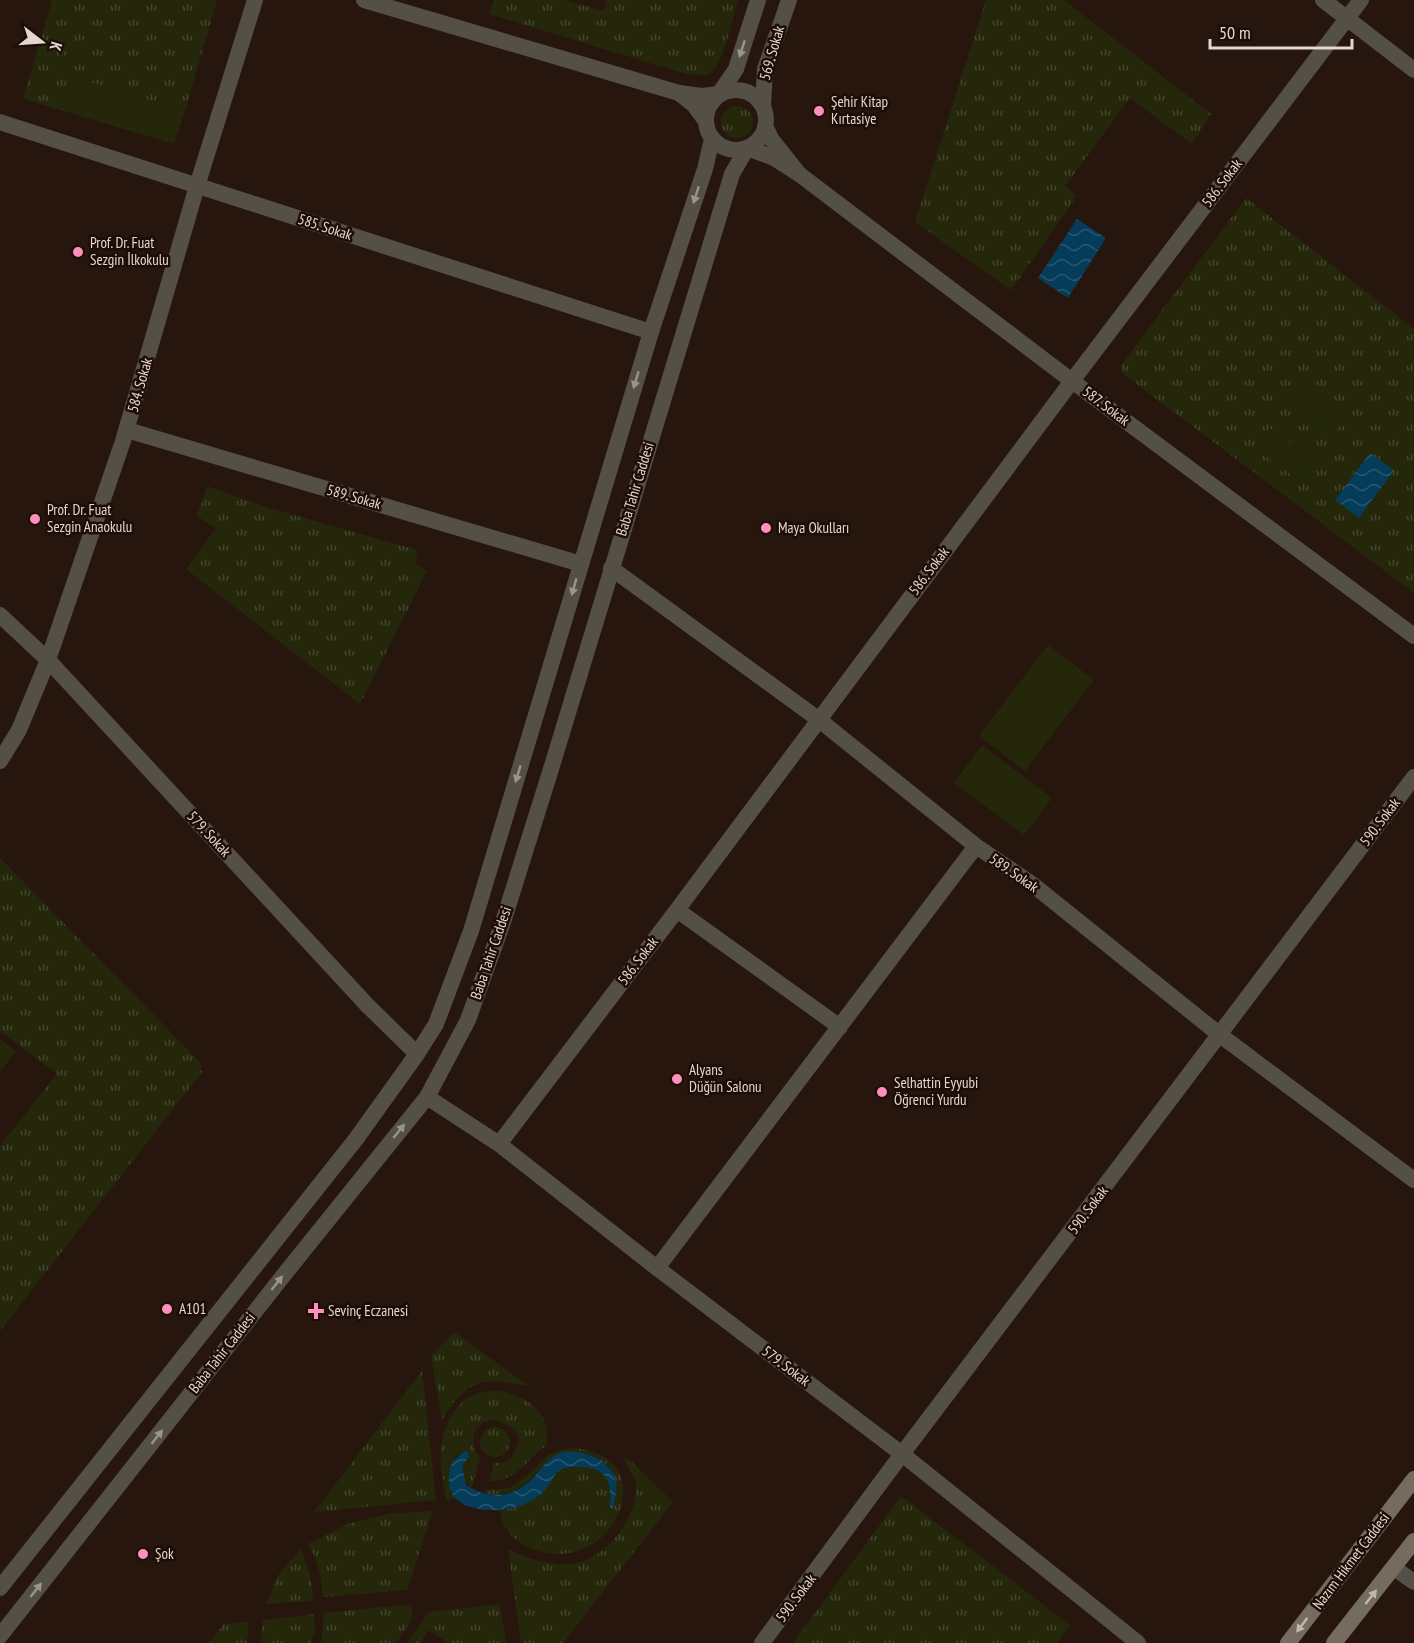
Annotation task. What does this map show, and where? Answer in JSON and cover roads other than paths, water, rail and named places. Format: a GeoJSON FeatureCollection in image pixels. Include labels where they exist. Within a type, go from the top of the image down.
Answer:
{"type":"FeatureCollection","features":[{"type":"Feature","properties":{"kind":"main road","name":"Nazım Hikmet Caddesi"},"geometry":{"type":"LineString","coordinates":[[1288,1643],[1414,1479]]}},
{"type":"Feature","properties":{"kind":"main road"},"geometry":{"type":"LineString","coordinates":[[1334,1643],[1414,1541]]}},
{"type":"Feature","properties":{"kind":"street","name":"584. Sokak"},"geometry":{"type":"LineString","coordinates":[[0,761],[19,730],[48,660],[127,430],[197,186],[255,0]]}},
{"type":"Feature","properties":{"kind":"street"},"geometry":{"type":"LineString","coordinates":[[364,0],[679,93],[702,96],[719,94],[728,90],[748,92],[757,98],[766,116],[761,136],[747,148]]}},
{"type":"Feature","properties":{"kind":"street"},"geometry":{"type":"LineString","coordinates":[[758,0],[736,69],[711,102],[707,111],[705,120],[707,130],[711,139],[719,145],[728,149],[747,148],[774,158],[799,174]]}},
{"type":"Feature","properties":{"kind":"street","name":"569. Sokak"},"geometry":{"type":"LineString","coordinates":[[763,106],[765,69],[789,0]]}},
{"type":"Feature","properties":{"kind":"street"},"geometry":{"type":"LineString","coordinates":[[1323,0],[1414,70]]}},
{"type":"Feature","properties":{"kind":"street","name":"586. Sokak"},"geometry":{"type":"LineString","coordinates":[[499,1144],[1361,0]]}},
{"type":"Feature","properties":{"kind":"street"},"geometry":{"type":"LineString","coordinates":[[679,93],[694,105],[705,120]]}},
{"type":"Feature","properties":{"kind":"street","name":"585. Sokak"},"geometry":{"type":"LineString","coordinates":[[0,122],[651,332]]}},
{"type":"Feature","properties":{"kind":"street"},"geometry":{"type":"LineString","coordinates":[[765,126],[772,140],[799,174]]}},
{"type":"Feature","properties":{"kind":"street","name":"Baba Tahir Caddesi"},"geometry":{"type":"LineString","coordinates":[[0,1588],[356,1139],[436,1024],[471,931],[651,332],[705,169],[711,139]]}},
{"type":"Feature","properties":{"kind":"street","name":"Baba Tahir Caddesi"},"geometry":{"type":"LineString","coordinates":[[0,1636],[427,1097],[468,1020],[503,922],[732,174],[747,148]]}},
{"type":"Feature","properties":{"kind":"street","name":"587. Sokak"},"geometry":{"type":"LineString","coordinates":[[799,174],[1414,636]]}},
{"type":"Feature","properties":{"kind":"street","name":"589. Sokak"},"geometry":{"type":"LineString","coordinates":[[127,430],[581,564]]}},
{"type":"Feature","properties":{"kind":"street","name":"589. Sokak"},"geometry":{"type":"LineString","coordinates":[[611,568],[818,719],[976,846],[1032,884],[1220,1035],[1414,1180]]}},
{"type":"Feature","properties":{"kind":"street","name":"579. Sokak"},"geometry":{"type":"LineString","coordinates":[[0,615],[48,660],[359,997],[417,1054]]}},
{"type":"Feature","properties":{"kind":"street","name":"590. Sokak"},"geometry":{"type":"LineString","coordinates":[[762,1643],[902,1454],[1414,777]]}},
{"type":"Feature","properties":{"kind":"street"},"geometry":{"type":"LineString","coordinates":[[657,1268],[976,846]]}},
{"type":"Feature","properties":{"kind":"street"},"geometry":{"type":"LineString","coordinates":[[677,910],[840,1027]]}},
{"type":"Feature","properties":{"kind":"street","name":"579. Sokak"},"geometry":{"type":"LineString","coordinates":[[427,1097],[499,1144],[657,1268],[902,1454],[1138,1643]]}},
{"type":"Feature","properties":{"kind":"street"},"geometry":{"type":"LineString","coordinates":[[1394,1568],[1414,1582]]}},
{"type":"Feature","properties":{"kind":"water"},"geometry":{"type":"Polygon","coordinates":[[[1077,219],[1106,238],[1068,298],[1038,278],[1077,219]]]}},
{"type":"Feature","properties":{"kind":"water"},"geometry":{"type":"Polygon","coordinates":[[[1370,453],[1394,470],[1359,518],[1335,500],[1370,453]]]}},
{"type":"Feature","properties":{"kind":"water"},"geometry":{"type":"Polygon","coordinates":[[[465,1451],[468,1452],[469,1457],[462,1466],[466,1485],[492,1495],[517,1490],[533,1478],[552,1457],[563,1452],[590,1455],[606,1464],[615,1477],[613,1509],[610,1507],[610,1488],[606,1477],[597,1470],[581,1467],[562,1469],[543,1493],[522,1505],[500,1510],[487,1510],[464,1504],[455,1498],[450,1489],[449,1477],[453,1462],[465,1451]]]}},
{"type":"Feature","properties":{"kind":"place","name":"Şehir Kitap Kırtasiye"},"geometry":{"type":"Point","coordinates":[819,111]}},
{"type":"Feature","properties":{"kind":"place","name":"Prof. Dr. Fuat Sezgin İlkokulu"},"geometry":{"type":"Point","coordinates":[78,252]}},
{"type":"Feature","properties":{"kind":"place","name":"Prof. Dr. Fuat Sezgin Anaokulu"},"geometry":{"type":"Point","coordinates":[35,519]}},
{"type":"Feature","properties":{"kind":"place","name":"Maya Okulları"},"geometry":{"type":"Point","coordinates":[766,528]}},
{"type":"Feature","properties":{"kind":"place","name":"Alyans Düğün Salonu"},"geometry":{"type":"Point","coordinates":[677,1079]}},
{"type":"Feature","properties":{"kind":"place","name":"Selhattin Eyyubi Öğrenci Yurdu"},"geometry":{"type":"Point","coordinates":[882,1092]}},
{"type":"Feature","properties":{"kind":"place","name":"A101"},"geometry":{"type":"Point","coordinates":[167,1309]}},
{"type":"Feature","properties":{"kind":"place","name":"Sevinç Eczanesi"},"geometry":{"type":"Point","coordinates":[316,1311]}},
{"type":"Feature","properties":{"kind":"place","name":"Şok"},"geometry":{"type":"Point","coordinates":[143,1554]}}]}
